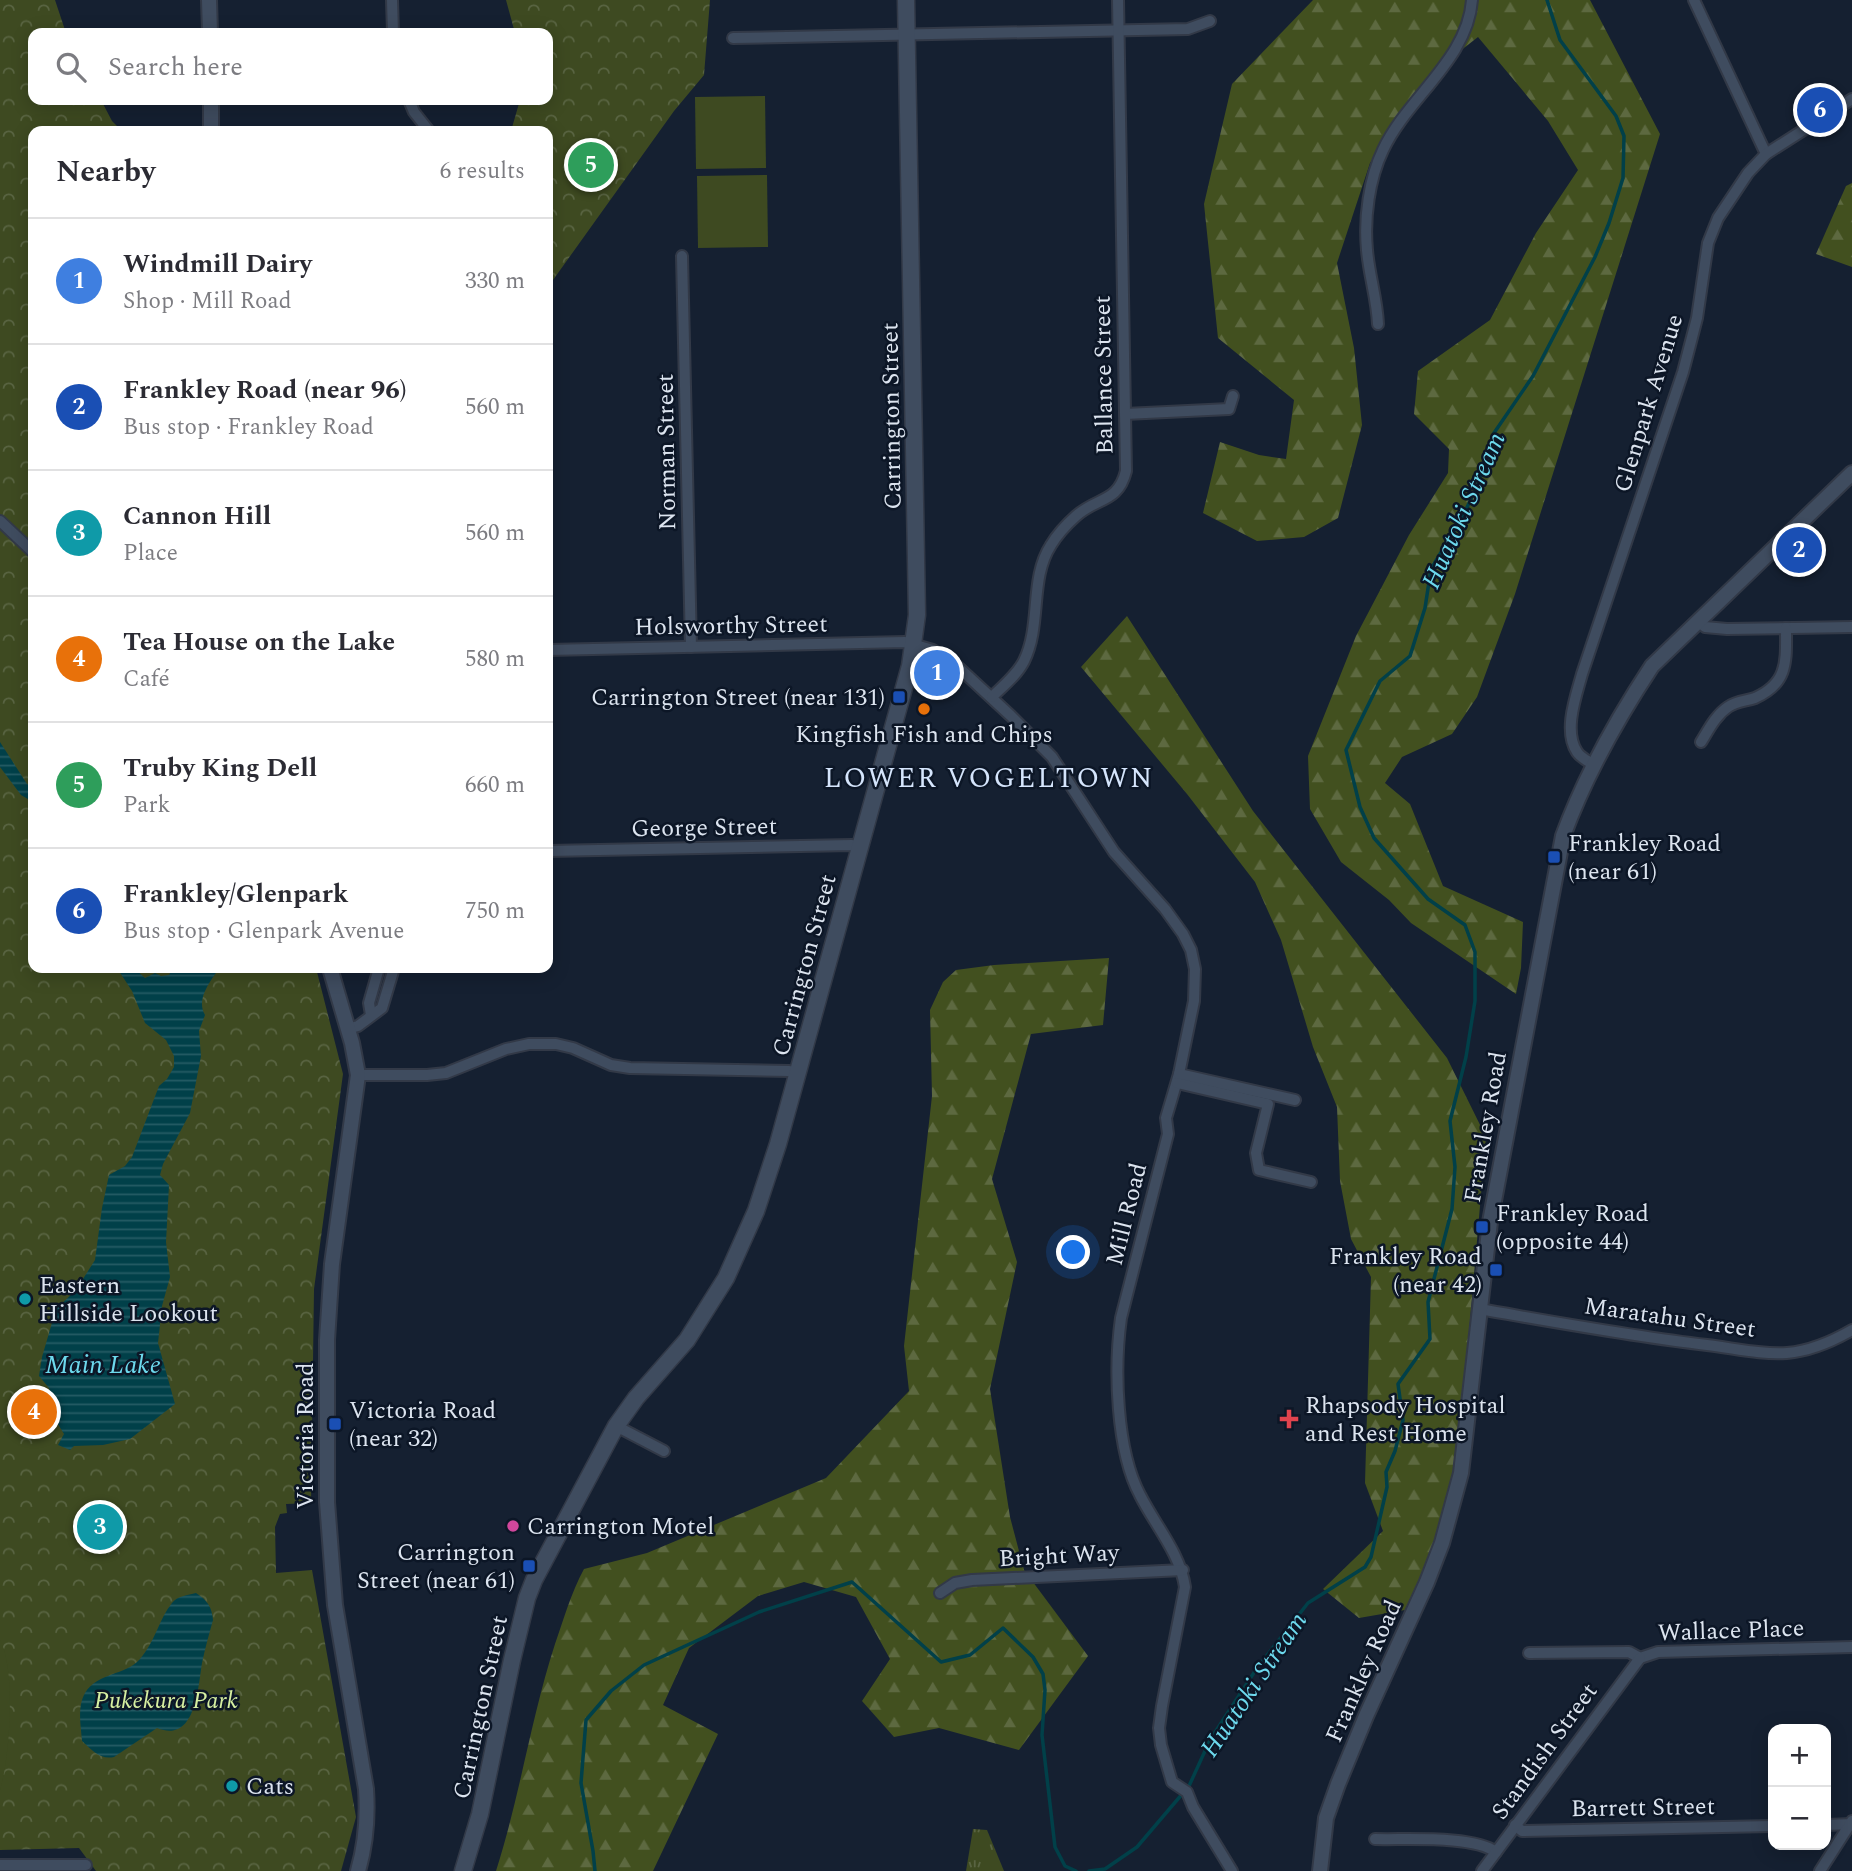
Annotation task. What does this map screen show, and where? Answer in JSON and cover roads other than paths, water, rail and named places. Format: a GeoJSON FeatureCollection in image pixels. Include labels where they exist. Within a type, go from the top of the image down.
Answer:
{"type":"FeatureCollection","features":[{"type":"Feature","properties":{"kind":"main road","name":"Carrington Street"},"geometry":{"type":"LineString","coordinates":[[463,1871],[480,1814],[527,1598],[542,1562],[616,1426],[636,1398],[687,1340],[707,1311],[732,1267],[768,1178],[915,644],[917,601],[906,0]]}},
{"type":"Feature","properties":{"kind":"street"},"geometry":{"type":"LineString","coordinates":[[209,0],[209,28]]}},
{"type":"Feature","properties":{"kind":"street"},"geometry":{"type":"LineString","coordinates":[[392,0],[393,28]]}},
{"type":"Feature","properties":{"kind":"street","name":"Ballance Street"},"geometry":{"type":"LineString","coordinates":[[992,697],[1013,676],[1024,660],[1034,620],[1039,572],[1051,543],[1076,516],[1118,492],[1126,471],[1118,0]]}},
{"type":"Feature","properties":{"kind":"street"},"geometry":{"type":"LineString","coordinates":[[1378,324],[1377,301],[1367,248],[1374,174],[1382,152],[1401,117],[1443,65],[1464,33],[1471,14],[1472,0]]}},
{"type":"Feature","properties":{"kind":"street"},"geometry":{"type":"LineString","coordinates":[[1694,0],[1766,154]]}},
{"type":"Feature","properties":{"kind":"street"},"geometry":{"type":"LineString","coordinates":[[733,38],[1188,29],[1210,21]]}},
{"type":"Feature","properties":{"kind":"street","name":"Glenpark Avenue"},"geometry":{"type":"LineString","coordinates":[[1594,765],[1577,753],[1572,742],[1573,707],[1683,372],[1697,318],[1708,243],[1732,194],[1766,154],[1852,99]]}},
{"type":"Feature","properties":{"kind":"street"},"geometry":{"type":"LineString","coordinates":[[211,105],[211,126]]}},
{"type":"Feature","properties":{"kind":"street"},"geometry":{"type":"LineString","coordinates":[[410,105],[425,126]]}},
{"type":"Feature","properties":{"kind":"street","name":"Norman Street"},"geometry":{"type":"LineString","coordinates":[[682,256],[691,647]]}},
{"type":"Feature","properties":{"kind":"street"},"geometry":{"type":"LineString","coordinates":[[1125,414],[1229,409],[1233,396]]}},
{"type":"Feature","properties":{"kind":"street","name":"Frankley Road"},"geometry":{"type":"LineString","coordinates":[[1320,1871],[1326,1818],[1338,1784],[1427,1583],[1461,1474],[1490,1222],[1563,836],[1594,765],[1652,666],[1852,473]]}},
{"type":"Feature","properties":{"kind":"street"},"geometry":{"type":"LineString","coordinates":[[0,521],[28,547]]}},
{"type":"Feature","properties":{"kind":"street"},"geometry":{"type":"LineString","coordinates":[[1698,621],[1704,627],[1727,629],[1852,627]]}},
{"type":"Feature","properties":{"kind":"street"},"geometry":{"type":"LineString","coordinates":[[1701,742],[1716,718],[1730,705],[1754,698],[1778,682],[1786,659],[1786,628]]}},
{"type":"Feature","properties":{"kind":"street","name":"Holsworthy Street"},"geometry":{"type":"LineString","coordinates":[[553,650],[905,642],[915,644]]}},
{"type":"Feature","properties":{"kind":"street","name":"Mill Road"},"geometry":{"type":"LineString","coordinates":[[915,644],[939,653],[992,697],[1052,757],[1114,852],[1165,909],[1191,950],[1195,969],[1194,1001],[1178,1079],[1166,1118],[1168,1134],[1121,1318],[1118,1342],[1118,1392],[1122,1429],[1132,1476],[1183,1570]]}},
{"type":"Feature","properties":{"kind":"street","name":"George Street"},"geometry":{"type":"LineString","coordinates":[[553,851],[852,845],[860,847]]}},
{"type":"Feature","properties":{"kind":"street","name":"Victoria Road"},"geometry":{"type":"LineString","coordinates":[[331,973],[358,1074],[332,1264],[327,1340],[326,1458],[335,1605],[366,1789],[366,1840],[358,1871]]}},
{"type":"Feature","properties":{"kind":"street"},"geometry":{"type":"LineString","coordinates":[[370,1015],[369,1003],[378,973]]}},
{"type":"Feature","properties":{"kind":"street"},"geometry":{"type":"LineString","coordinates":[[347,1029],[358,1026],[382,1008],[392,973]]}},
{"type":"Feature","properties":{"kind":"street"},"geometry":{"type":"LineString","coordinates":[[358,1074],[446,1073],[506,1049],[529,1044],[556,1044],[573,1048],[611,1065],[630,1068],[789,1071],[798,1074]]}},
{"type":"Feature","properties":{"kind":"street"},"geometry":{"type":"LineString","coordinates":[[1178,1079],[1295,1100]]}},
{"type":"Feature","properties":{"kind":"street"},"geometry":{"type":"LineString","coordinates":[[1178,1079],[1268,1104],[1256,1153],[1259,1170],[1311,1182]]}},
{"type":"Feature","properties":{"kind":"street","name":"Maratahu Street"},"geometry":{"type":"LineString","coordinates":[[1479,1309],[1659,1339],[1767,1352],[1788,1353],[1837,1339],[1852,1330]]}},
{"type":"Feature","properties":{"kind":"street"},"geometry":{"type":"LineString","coordinates":[[616,1426],[664,1451]]}},
{"type":"Feature","properties":{"kind":"street"},"geometry":{"type":"LineString","coordinates":[[1183,1570],[1185,1587],[1159,1728],[1166,1767],[1172,1782],[1187,1792],[1232,1871]]}},
{"type":"Feature","properties":{"kind":"street","name":"Bright Way"},"geometry":{"type":"LineString","coordinates":[[940,1593],[955,1583],[972,1580],[1183,1570]]}},
{"type":"Feature","properties":{"kind":"street","name":"Wallace Place"},"geometry":{"type":"LineString","coordinates":[[1529,1653],[1629,1651],[1640,1658],[1648,1653],[1671,1651],[1852,1647]]}},
{"type":"Feature","properties":{"kind":"street","name":"Standish Street"},"geometry":{"type":"LineString","coordinates":[[1482,1871],[1640,1658]]}},
{"type":"Feature","properties":{"kind":"street"},"geometry":{"type":"LineString","coordinates":[[1831,1825],[1851,1823]]}},
{"type":"Feature","properties":{"kind":"street"},"geometry":{"type":"LineString","coordinates":[[1820,1871],[1851,1823]]}},
{"type":"Feature","properties":{"kind":"street","name":"Barrett Street"},"geometry":{"type":"LineString","coordinates":[[1515,1825],[1522,1830],[1768,1826]]}},
{"type":"Feature","properties":{"kind":"street"},"geometry":{"type":"LineString","coordinates":[[1375,1839],[1465,1842],[1488,1846],[1496,1852]]}},
{"type":"Feature","properties":{"kind":"street"},"geometry":{"type":"LineString","coordinates":[[0,1866],[86,1865]]}},
{"type":"Feature","properties":{"kind":"water"},"geometry":{"type":"Polygon","coordinates":[[[0,742],[28,784],[28,799],[21,795],[0,767],[0,742]]]}},
{"type":"Feature","properties":{"kind":"water","name":"Main Lake"},"geometry":{"type":"Polygon","coordinates":[[[120,973],[140,973],[145,978],[155,973],[161,976],[170,973],[216,973],[202,1003],[205,1015],[199,1031],[201,1056],[190,1113],[160,1175],[169,1185],[166,1242],[170,1277],[162,1306],[158,1343],[175,1404],[130,1439],[103,1445],[74,1446],[70,1450],[58,1445],[64,1434],[48,1408],[57,1400],[52,1398],[49,1388],[39,1376],[42,1357],[56,1309],[76,1290],[95,1260],[109,1175],[125,1166],[132,1157],[159,1086],[174,1067],[174,1056],[166,1040],[145,1023],[132,991],[120,973]]]}},
{"type":"Feature","properties":{"kind":"water"},"geometry":{"type":"Polygon","coordinates":[[[196,1593],[208,1604],[213,1620],[193,1710],[187,1721],[180,1728],[170,1731],[157,1728],[114,1757],[96,1754],[82,1741],[80,1710],[85,1693],[97,1681],[127,1669],[140,1659],[172,1603],[180,1597],[196,1593]]]}},
{"type":"Feature","properties":{"kind":"waterway","name":"Huatoki Stream"},"geometry":{"type":"LineString","coordinates":[[1089,1871],[1105,1869],[1137,1847],[1189,1786],[1210,1740],[1257,1668],[1308,1603],[1365,1567],[1371,1557],[1387,1487],[1386,1472],[1403,1420],[1398,1384],[1430,1339],[1428,1302],[1452,1209],[1455,1167],[1450,1121],[1466,1057],[1475,1001],[1475,952],[1465,925],[1428,899],[1374,838],[1360,807],[1346,750],[1380,681],[1410,656],[1425,608],[1431,569],[1463,516],[1478,484],[1494,433],[1533,376],[1595,257],[1623,178],[1624,136],[1616,116],[1560,40],[1547,0]]}},
{"type":"Feature","properties":{"kind":"waterway","name":"Huatoki Stream"},"geometry":{"type":"LineString","coordinates":[[595,1871],[581,1783],[586,1720],[611,1691],[644,1665],[759,1612],[852,1582],[941,1662],[970,1655],[1003,1628],[1033,1657],[1043,1674],[1045,1690],[1042,1735],[1055,1847],[1065,1866],[1076,1871]]}},
{"type":"Feature","properties":{"kind":"place","name":"Frankley/Glenpark"},"geometry":{"type":"Point","coordinates":[1820,110]}},
{"type":"Feature","properties":{"kind":"place","name":"Truby King Dell"},"geometry":{"type":"Point","coordinates":[591,165]}},
{"type":"Feature","properties":{"kind":"place","name":"Frankley Road (near 96)"},"geometry":{"type":"Point","coordinates":[1799,550]}},
{"type":"Feature","properties":{"kind":"place","name":"Windmill Dairy"},"geometry":{"type":"Point","coordinates":[937,673]}},
{"type":"Feature","properties":{"kind":"place","name":"Carrington Street (near 131)"},"geometry":{"type":"Point","coordinates":[899,697]}},
{"type":"Feature","properties":{"kind":"place","name":"Kingfish Fish and Chips"},"geometry":{"type":"Point","coordinates":[924,709]}},
{"type":"Feature","properties":{"kind":"place","name":"Frankley Road (near 61)"},"geometry":{"type":"Point","coordinates":[1554,857]}},
{"type":"Feature","properties":{"kind":"place","name":"Frankley Road (opposite 44)"},"geometry":{"type":"Point","coordinates":[1482,1227]}},
{"type":"Feature","properties":{"kind":"place","name":"Frankley Road (near 42)"},"geometry":{"type":"Point","coordinates":[1496,1270]}},
{"type":"Feature","properties":{"kind":"place","name":"Eastern Hillside Lookout"},"geometry":{"type":"Point","coordinates":[25,1299]}},
{"type":"Feature","properties":{"kind":"place","name":"Tea House on the Lake"},"geometry":{"type":"Point","coordinates":[34,1412]}},
{"type":"Feature","properties":{"kind":"place","name":"Rhapsody Hospital and Rest Home"},"geometry":{"type":"Point","coordinates":[1289,1419]}},
{"type":"Feature","properties":{"kind":"place","name":"Victoria Road (near 32)"},"geometry":{"type":"Point","coordinates":[335,1424]}},
{"type":"Feature","properties":{"kind":"place","name":"Carrington Motel"},"geometry":{"type":"Point","coordinates":[513,1526]}},
{"type":"Feature","properties":{"kind":"place","name":"Cannon Hill"},"geometry":{"type":"Point","coordinates":[100,1527]}},
{"type":"Feature","properties":{"kind":"place","name":"Carrington Street (near 61)"},"geometry":{"type":"Point","coordinates":[529,1566]}},
{"type":"Feature","properties":{"kind":"place","name":"Cats"},"geometry":{"type":"Point","coordinates":[232,1786]}},
{"type":"Feature","properties":{"kind":"district","name":"LOWER VOGELTOWN"},"geometry":{"type":"Point","coordinates":[989,777]}},
{"type":"Feature","properties":{"kind":"park label","name":"Pukekura Park"},"geometry":{"type":"Point","coordinates":[166,1700]}}]}
